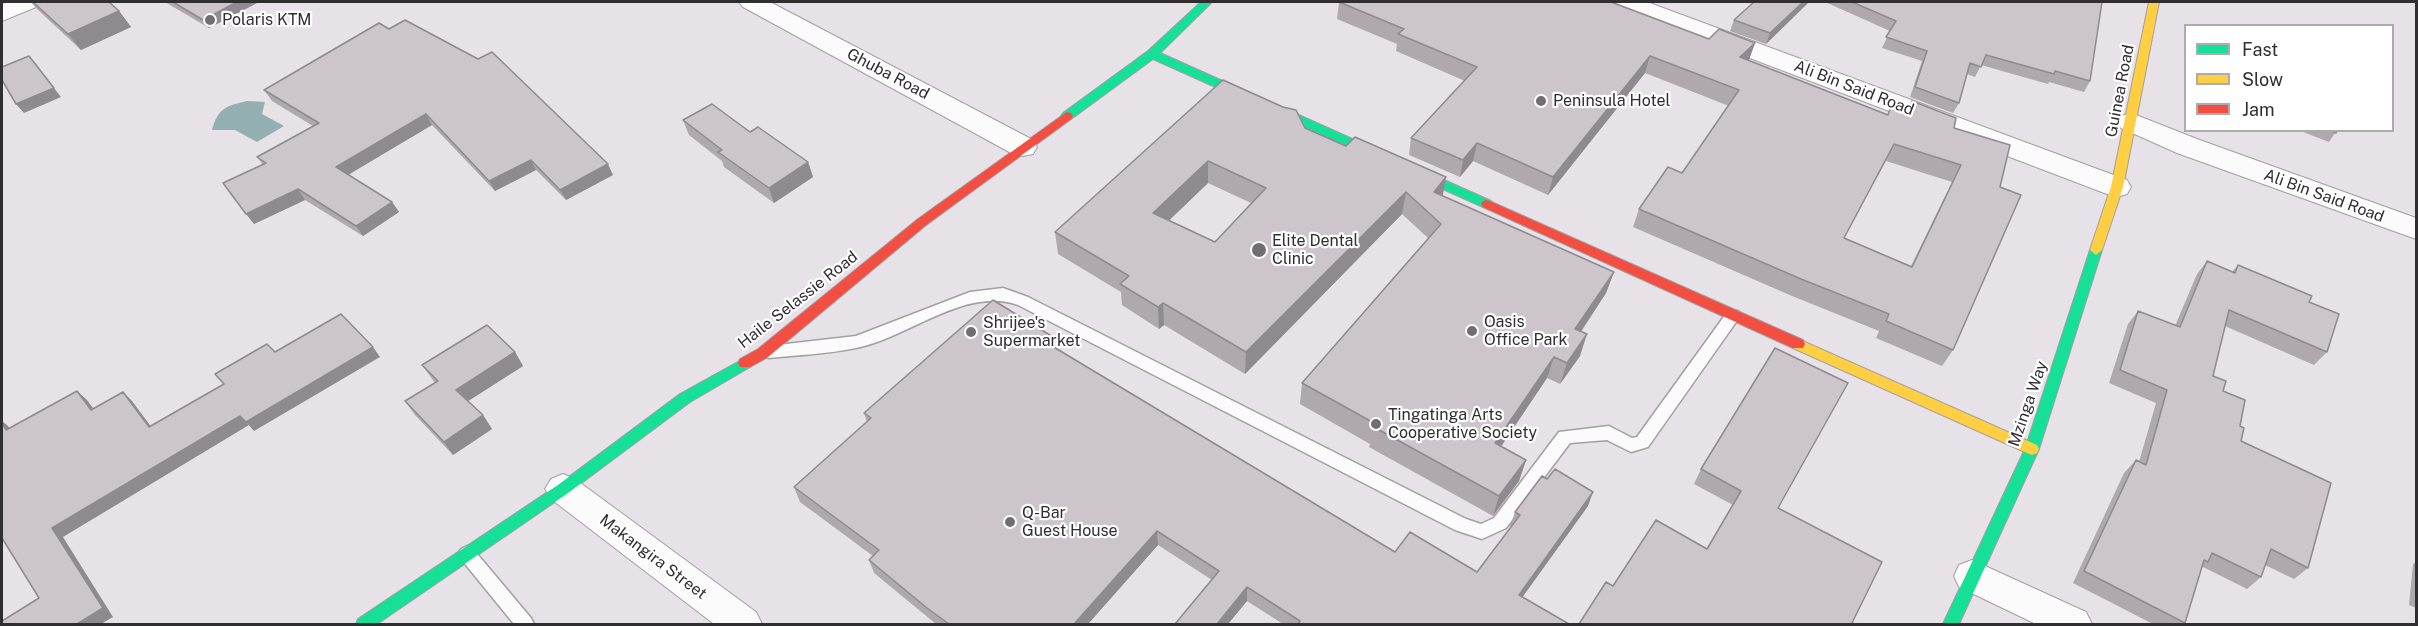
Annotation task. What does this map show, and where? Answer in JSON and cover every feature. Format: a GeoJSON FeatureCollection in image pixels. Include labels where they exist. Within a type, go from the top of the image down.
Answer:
{"type":"FeatureCollection","features":[{"type":"Feature","properties":{"kind":"street"},"geometry":{"type":"LineString","coordinates":[[2,13],[27,2]]}},
{"type":"Feature","properties":{"kind":"street","name":"Ghuba Road"},"geometry":{"type":"LineString","coordinates":[[752,2],[1023,147]]}},
{"type":"Feature","properties":{"kind":"street","name":"Haile Selassie Road"},"geometry":{"type":"LineString","coordinates":[[364,624],[562,489],[685,398],[763,353],[922,222],[1152,54],[1208,2]]}},
{"type":"Feature","properties":{"kind":"street","name":"Ali Bin Said Road"},"geometry":{"type":"LineString","coordinates":[[1625,2],[2117,187]]}},
{"type":"Feature","properties":{"kind":"street","name":"Guinea Road"},"geometry":{"type":"LineString","coordinates":[[2117,187],[2154,2]]}},
{"type":"Feature","properties":{"kind":"street"},"geometry":{"type":"LineString","coordinates":[[1152,54],[2032,449]]}},
{"type":"Feature","properties":{"kind":"street","name":"Ali Bin Said Road"},"geometry":{"type":"LineString","coordinates":[[2131,122],[2187,146],[2416,229]]}},
{"type":"Feature","properties":{"kind":"street","name":"Mzinga Way"},"geometry":{"type":"LineString","coordinates":[[1951,624],[2032,449],[2117,187]]}},
{"type":"Feature","properties":{"kind":"street","name":"Makangira Street"},"geometry":{"type":"LineString","coordinates":[[562,489],[743,624]]}},
{"type":"Feature","properties":{"kind":"street"},"geometry":{"type":"LineString","coordinates":[[1972,576],[2073,624]]}},
{"type":"Feature","properties":{"kind":"lane"},"geometry":{"type":"LineString","coordinates":[[763,353],[857,342],[975,296],[1003,294],[1023,301],[1461,525],[1482,532],[1500,523],[1565,437],[1609,433],[1631,445],[1642,442],[1733,315]]}},
{"type":"Feature","properties":{"kind":"lane"},"geometry":{"type":"LineString","coordinates":[[467,554],[525,624]]}},
{"type":"Feature","properties":{"kind":"water"},"geometry":{"type":"Polygon","coordinates":[[[247,101],[265,102],[262,114],[284,126],[257,142],[235,130],[212,130],[220,112],[247,101]]]}},
{"type":"Feature","properties":{"kind":"building"},"geometry":{"type":"Polygon","coordinates":[[[33,2],[109,2],[119,11],[68,34],[33,2]]]}},
{"type":"Feature","properties":{"kind":"building"},"geometry":{"type":"Polygon","coordinates":[[[173,2],[237,2],[203,20],[173,2]]]}},
{"type":"Feature","properties":{"kind":"building"},"geometry":{"type":"Polygon","coordinates":[[[1339,2],[1611,2],[1709,39],[1719,29],[1755,43],[1740,57],[1888,115],[1891,106],[1909,111],[1912,101],[1956,118],[1954,128],[2010,145],[2000,187],[2021,195],[1953,350],[1886,321],[1889,314],[1801,279],[1639,209],[1668,167],[1682,173],[1739,90],[1650,56],[1553,177],[1477,143],[1463,160],[1411,138],[1477,67],[1398,34],[1404,29],[1339,2]],[[1894,144],[1844,238],[1912,267],[1961,165],[1894,144]]]}},
{"type":"Feature","properties":{"kind":"building"},"geometry":{"type":"Polygon","coordinates":[[[1754,2],[1803,2],[1770,33],[1734,20],[1754,2]]]}},
{"type":"Feature","properties":{"kind":"building"},"geometry":{"type":"Polygon","coordinates":[[[1852,2],[2102,2],[2090,81],[2055,71],[2054,74],[1986,55],[1981,67],[1970,63],[1959,103],[1915,87],[1927,51],[1886,37],[1896,21],[1852,2]]]}},
{"type":"Feature","properties":{"kind":"building"},"geometry":{"type":"Polygon","coordinates":[[[405,20],[478,59],[492,52],[608,164],[560,190],[531,160],[489,181],[426,114],[336,167],[392,202],[356,226],[298,189],[246,214],[223,183],[266,163],[257,157],[319,123],[264,90],[379,23],[389,29],[405,20]]]}},
{"type":"Feature","properties":{"kind":"building"},"geometry":{"type":"Polygon","coordinates":[[[29,56],[54,88],[16,104],[2,80],[2,67],[29,56]]]}},
{"type":"Feature","properties":{"kind":"building"},"geometry":{"type":"Polygon","coordinates":[[[1223,80],[1283,107],[1296,110],[1305,128],[1346,146],[1355,137],[1446,177],[1434,192],[1614,272],[1575,329],[1587,334],[1567,363],[1554,357],[1495,443],[1526,460],[1499,496],[1372,426],[1374,423],[1302,383],[1441,224],[1406,192],[1246,352],[1163,303],[1158,307],[1120,284],[1129,276],[1055,232],[1223,80]],[[1208,161],[1153,213],[1215,242],[1266,188],[1208,161]]]}},
{"type":"Feature","properties":{"kind":"building"},"geometry":{"type":"Polygon","coordinates":[[[712,104],[750,132],[758,127],[808,162],[769,188],[718,152],[722,150],[683,120],[712,104]]]}},
{"type":"Feature","properties":{"kind":"building"},"geometry":{"type":"Polygon","coordinates":[[[2207,261],[2235,273],[2238,265],[2312,296],[2309,302],[2339,314],[2327,352],[2229,310],[2213,376],[2226,381],[2223,391],[2245,400],[2240,426],[2244,428],[2241,441],[2331,483],[2308,568],[2271,549],[2261,577],[2212,553],[2208,562],[2204,560],[2185,623],[2084,571],[2136,460],[2146,465],[2167,390],[2120,370],[2138,311],[2180,327],[2207,261]]]}},
{"type":"Feature","properties":{"kind":"building"},"geometry":{"type":"Polygon","coordinates":[[[993,300],[1053,337],[1047,343],[1395,552],[1410,532],[1477,572],[1520,515],[1515,512],[1542,476],[1547,479],[1555,469],[1593,492],[1519,595],[1569,624],[1298,624],[1300,621],[1247,587],[1217,624],[1175,624],[1219,571],[1157,531],[1074,624],[949,624],[869,560],[879,550],[794,487],[871,418],[864,413],[993,300]]]}},
{"type":"Feature","properties":{"kind":"building"},"geometry":{"type":"Polygon","coordinates":[[[341,314],[373,347],[246,422],[240,416],[52,528],[103,608],[77,624],[2,624],[2,621],[39,598],[2,538],[2,423],[6,430],[77,391],[91,410],[123,392],[149,427],[224,384],[215,374],[267,344],[275,352],[341,314]]]}},
{"type":"Feature","properties":{"kind":"building"},"geometry":{"type":"Polygon","coordinates":[[[487,325],[515,352],[456,390],[483,415],[444,442],[405,401],[438,381],[422,365],[487,325]]]}},
{"type":"Feature","properties":{"kind":"building"},"geometry":{"type":"Polygon","coordinates":[[[1775,348],[1848,383],[1778,508],[1882,562],[1852,623],[1855,624],[1579,624],[1606,582],[1613,586],[1656,520],[1707,549],[1741,491],[1701,469],[1775,348]]]}},
{"type":"Feature","properties":{"kind":"traffic: fast"},"geometry":{"type":"LineString","coordinates":[[1067,116],[1152,54],[1207,2]]}},
{"type":"Feature","properties":{"kind":"traffic: fast"},"geometry":{"type":"LineString","coordinates":[[1152,54],[1487,204]]}},
{"type":"Feature","properties":{"kind":"traffic: fast"},"geometry":{"type":"LineString","coordinates":[[1951,624],[2032,449],[2096,250]]}},
{"type":"Feature","properties":{"kind":"traffic: fast"},"geometry":{"type":"LineString","coordinates":[[364,624],[563,489],[685,398],[745,363]]}},
{"type":"Feature","properties":{"kind":"traffic: slow"},"geometry":{"type":"LineString","coordinates":[[2096,250],[2117,187],[2154,2]]}},
{"type":"Feature","properties":{"kind":"traffic: slow"},"geometry":{"type":"LineString","coordinates":[[1798,344],[2032,449]]}},
{"type":"Feature","properties":{"kind":"traffic: jam"},"geometry":{"type":"LineString","coordinates":[[745,363],[763,353],[922,222],[1067,116]]}},
{"type":"Feature","properties":{"kind":"traffic: jam"},"geometry":{"type":"LineString","coordinates":[[1487,204],[1798,344]]}},
{"type":"Feature","properties":{"kind":"place","name":"Polaris KTM"},"geometry":{"type":"Point","coordinates":[210,20]}},
{"type":"Feature","properties":{"kind":"place","name":"Peninsula Hotel"},"geometry":{"type":"Point","coordinates":[1541,101]}},
{"type":"Feature","properties":{"kind":"place","name":"Elite Dental Clinic"},"geometry":{"type":"Point","coordinates":[1259,250]}},
{"type":"Feature","properties":{"kind":"place","name":"Oasis Office Park"},"geometry":{"type":"Point","coordinates":[1472,331]}},
{"type":"Feature","properties":{"kind":"place","name":"Shrijee's Supermarket"},"geometry":{"type":"Point","coordinates":[971,332]}},
{"type":"Feature","properties":{"kind":"place","name":"Tingatinga Arts Cooperative Society"},"geometry":{"type":"Point","coordinates":[1376,424]}},
{"type":"Feature","properties":{"kind":"place","name":"Q-Bar Guest House"},"geometry":{"type":"Point","coordinates":[1010,522]}}]}
